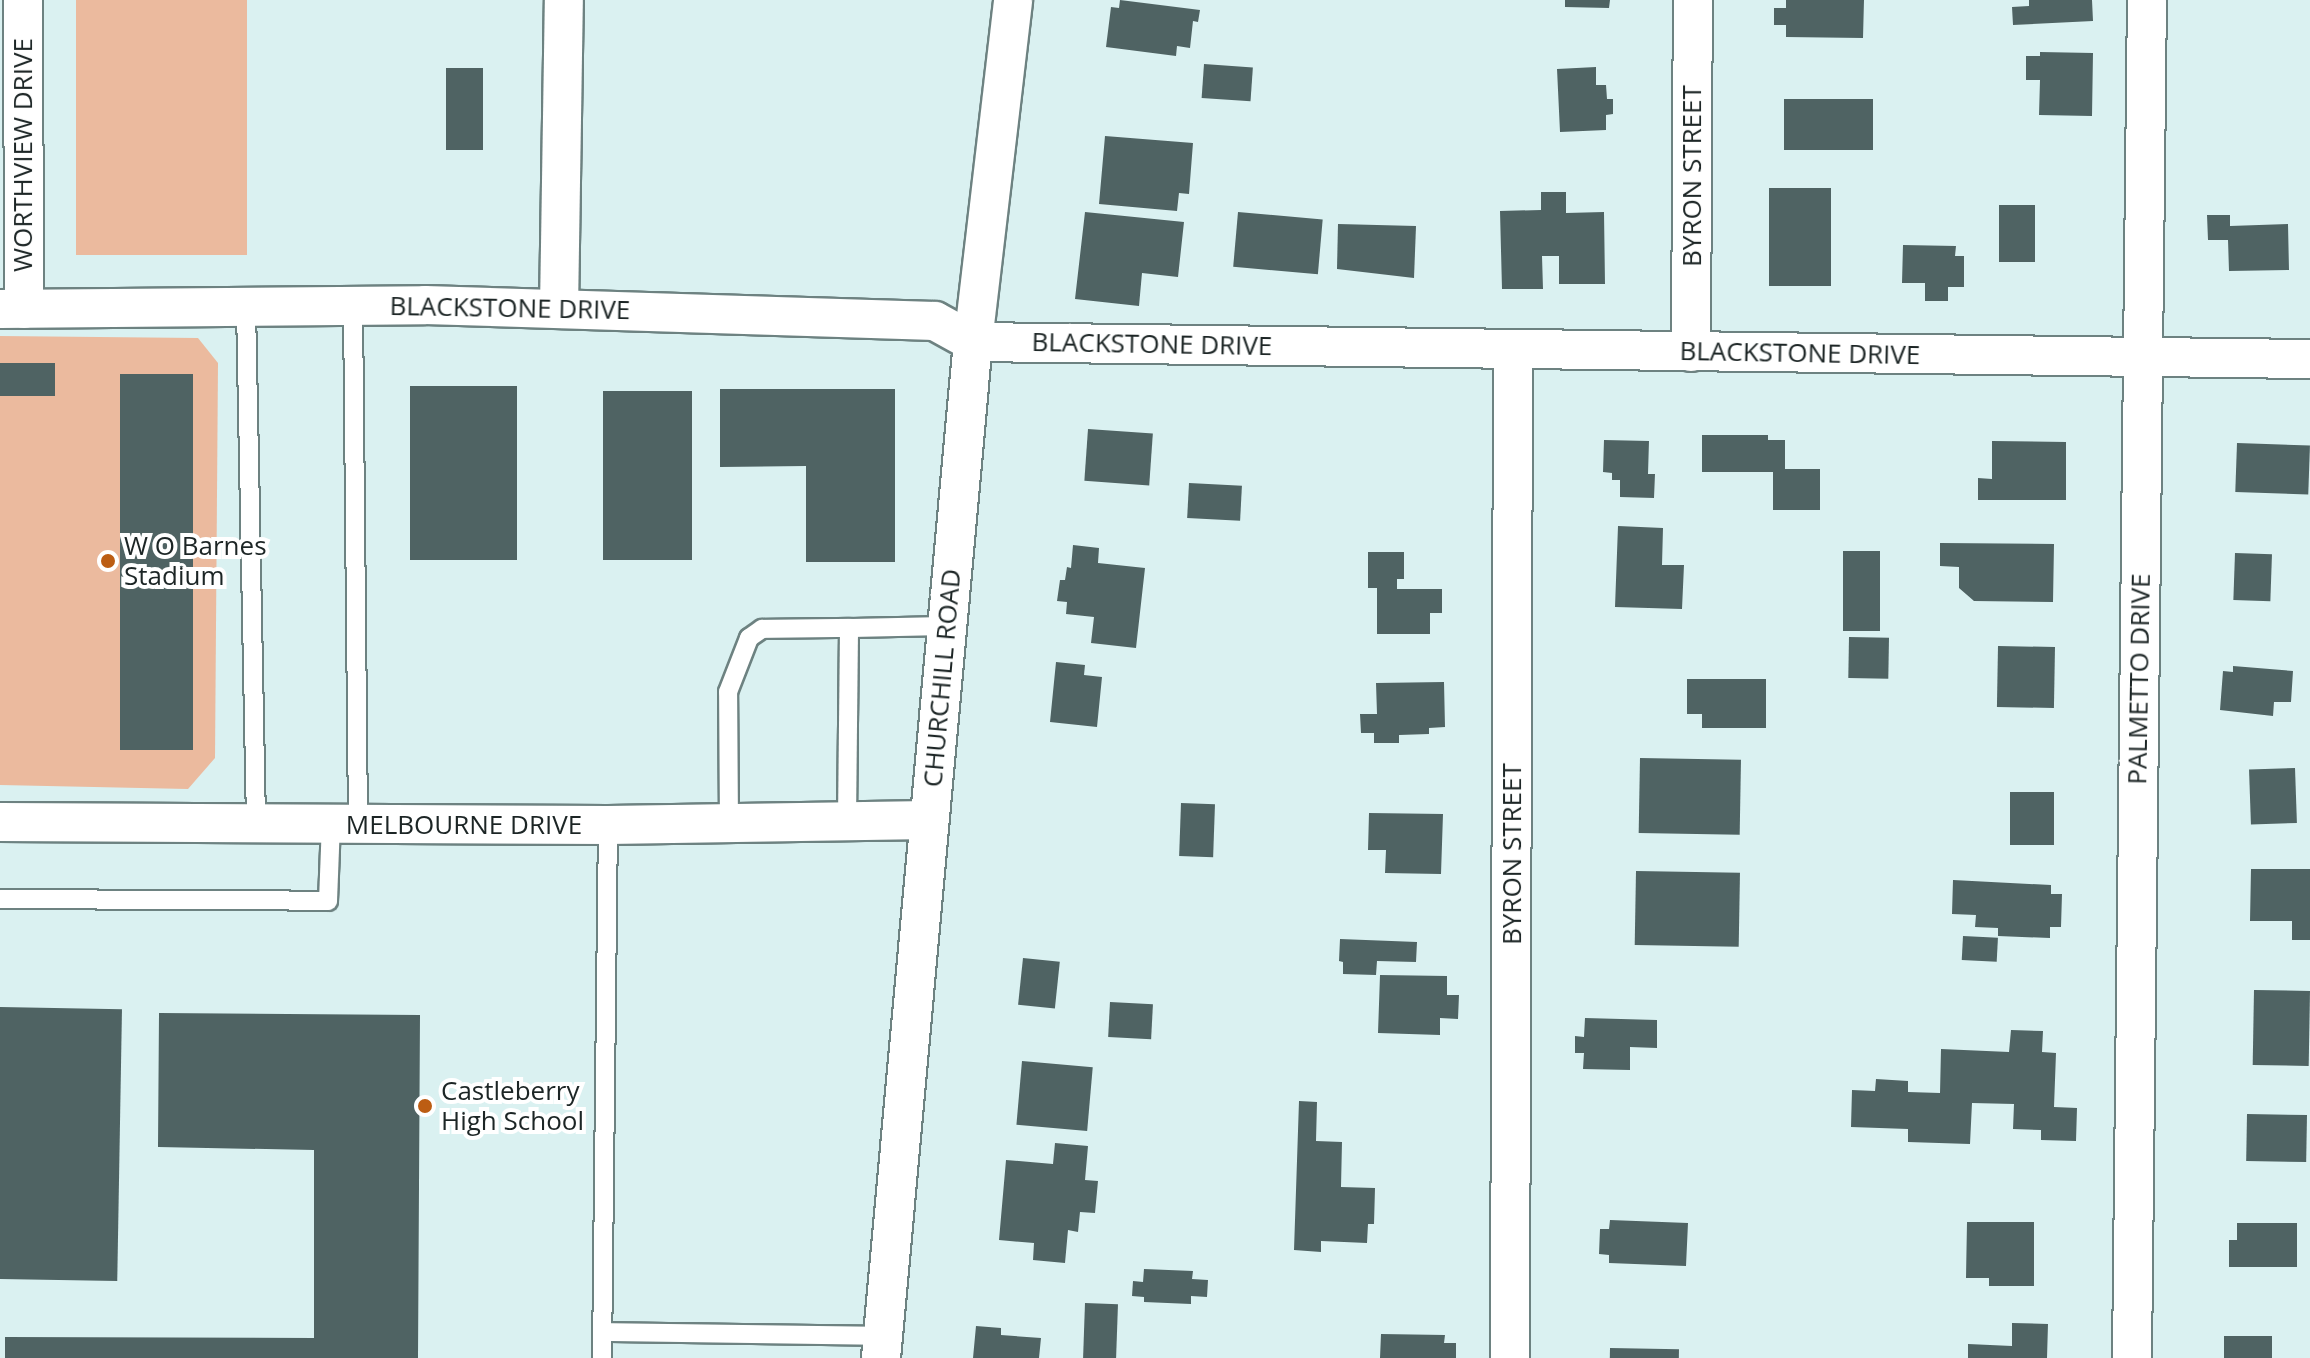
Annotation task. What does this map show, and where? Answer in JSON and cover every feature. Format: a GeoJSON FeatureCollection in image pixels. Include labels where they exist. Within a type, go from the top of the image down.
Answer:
{"type":"FeatureCollection","features":[{"type":"Feature","properties":{"kind":"street","name":"WORTHVIEW DRIVE"},"geometry":{"type":"LineString","coordinates":[[12,309],[23,0]]}},
{"type":"Feature","properties":{"kind":"street"},"geometry":{"type":"LineString","coordinates":[[559,309],[564,0]]}},
{"type":"Feature","properties":{"kind":"street","name":"CHURCHILL ROAD"},"geometry":{"type":"LineString","coordinates":[[882,1347],[973,342],[1013,0]]}},
{"type":"Feature","properties":{"kind":"street","name":"BYRON STREET"},"geometry":{"type":"LineString","coordinates":[[1691,352],[1693,0]]}},
{"type":"Feature","properties":{"kind":"street","name":"PALMETTO DRIVE"},"geometry":{"type":"LineString","coordinates":[[2132,1358],[2147,0]]}},
{"type":"Feature","properties":{"kind":"street","name":"BLACKSTONE DRIVE"},"geometry":{"type":"LineString","coordinates":[[12,309],[353,305],[935,321],[973,342],[2310,359]]}},
{"type":"Feature","properties":{"kind":"street","name":"BYRON STREET"},"geometry":{"type":"LineString","coordinates":[[1510,1358],[1513,349]]}},
{"type":"Feature","properties":{"kind":"street","name":"MELBOURNE DRIVE"},"geometry":{"type":"LineString","coordinates":[[0,822],[608,825],[929,820]]}},
{"type":"Feature","properties":{"kind":"lane"},"geometry":{"type":"LineString","coordinates":[[0,899],[328,901],[345,824],[353,305]]}},
{"type":"Feature","properties":{"kind":"lane"},"geometry":{"type":"LineString","coordinates":[[246,306],[256,824]]}},
{"type":"Feature","properties":{"kind":"lane"},"geometry":{"type":"LineString","coordinates":[[729,824],[728,692],[749,638],[762,629],[947,626]]}},
{"type":"Feature","properties":{"kind":"lane"},"geometry":{"type":"LineString","coordinates":[[847,821],[849,628]]}},
{"type":"Feature","properties":{"kind":"lane"},"geometry":{"type":"LineString","coordinates":[[602,1358],[608,825]]}},
{"type":"Feature","properties":{"kind":"lane"},"geometry":{"type":"LineString","coordinates":[[603,1332],[882,1347]]}},
{"type":"Feature","properties":{"kind":"shaded area"},"geometry":{"type":"Polygon","coordinates":[[[76,0],[247,0],[247,255],[76,255],[76,0]]]}},
{"type":"Feature","properties":{"kind":"shaded area","name":"W O Barnes Stadium"},"geometry":{"type":"Polygon","coordinates":[[[0,336],[198,338],[218,363],[215,758],[188,789],[0,785],[0,336]]]}},
{"type":"Feature","properties":{"kind":"building"},"geometry":{"type":"Polygon","coordinates":[[[1120,0],[1200,10],[1198,22],[1193,21],[1190,48],[1177,46],[1176,56],[1106,47],[1111,7],[1119,8],[1120,0]]]}},
{"type":"Feature","properties":{"kind":"building"},"geometry":{"type":"Polygon","coordinates":[[[1565,0],[1610,0],[1609,8],[1565,7],[1565,0]]]}},
{"type":"Feature","properties":{"kind":"building"},"geometry":{"type":"Polygon","coordinates":[[[1786,0],[1864,0],[1863,38],[1786,37],[1786,25],[1774,25],[1774,8],[1786,8],[1786,0]]]}},
{"type":"Feature","properties":{"kind":"building"},"geometry":{"type":"Polygon","coordinates":[[[2029,0],[2092,0],[2093,21],[2013,25],[2012,7],[2029,6],[2029,0]]]}},
{"type":"Feature","properties":{"kind":"building"},"geometry":{"type":"Polygon","coordinates":[[[2040,52],[2093,53],[2092,116],[2039,115],[2040,80],[2026,80],[2026,56],[2040,56],[2040,52]]]}},
{"type":"Feature","properties":{"kind":"building"},"geometry":{"type":"Polygon","coordinates":[[[1204,64],[1253,67],[1251,101],[1202,98],[1204,64]]]}},
{"type":"Feature","properties":{"kind":"building"},"geometry":{"type":"Polygon","coordinates":[[[1596,67],[1596,85],[1606,85],[1607,99],[1613,99],[1613,114],[1606,115],[1606,130],[1560,132],[1557,69],[1596,67]]]}},
{"type":"Feature","properties":{"kind":"building"},"geometry":{"type":"Polygon","coordinates":[[[446,68],[483,68],[483,150],[446,150],[446,68]]]}},
{"type":"Feature","properties":{"kind":"building"},"geometry":{"type":"Polygon","coordinates":[[[1784,99],[1873,99],[1873,150],[1784,150],[1784,99]]]}},
{"type":"Feature","properties":{"kind":"building"},"geometry":{"type":"Polygon","coordinates":[[[1105,136],[1193,143],[1189,194],[1179,193],[1177,211],[1099,204],[1105,136]]]}},
{"type":"Feature","properties":{"kind":"building"},"geometry":{"type":"Polygon","coordinates":[[[1769,188],[1831,188],[1831,286],[1769,286],[1769,188]]]}},
{"type":"Feature","properties":{"kind":"building"},"geometry":{"type":"Polygon","coordinates":[[[1541,192],[1566,192],[1566,213],[1604,212],[1605,284],[1559,284],[1559,256],[1542,256],[1543,289],[1502,289],[1500,211],[1541,210],[1541,192]]]}},
{"type":"Feature","properties":{"kind":"building"},"geometry":{"type":"Polygon","coordinates":[[[1999,205],[2035,205],[2035,262],[1999,262],[1999,205]]]}},
{"type":"Feature","properties":{"kind":"building"},"geometry":{"type":"Polygon","coordinates":[[[1085,212],[1184,222],[1178,277],[1142,273],[1139,306],[1075,299],[1085,212]]]}},
{"type":"Feature","properties":{"kind":"building"},"geometry":{"type":"Polygon","coordinates":[[[1238,212],[1323,219],[1318,274],[1233,267],[1238,212]]]}},
{"type":"Feature","properties":{"kind":"building"},"geometry":{"type":"Polygon","coordinates":[[[2207,215],[2230,215],[2230,226],[2288,224],[2289,270],[2229,271],[2228,240],[2208,240],[2207,215]]]}},
{"type":"Feature","properties":{"kind":"building"},"geometry":{"type":"Polygon","coordinates":[[[1338,224],[1416,226],[1414,278],[1337,269],[1338,224]]]}},
{"type":"Feature","properties":{"kind":"building"},"geometry":{"type":"Polygon","coordinates":[[[1903,245],[1956,246],[1955,256],[1964,256],[1964,287],[1948,287],[1948,301],[1925,301],[1925,283],[1902,283],[1903,245]]]}},
{"type":"Feature","properties":{"kind":"building"},"geometry":{"type":"Polygon","coordinates":[[[0,363],[55,363],[55,396],[0,396],[0,363]]]}},
{"type":"Feature","properties":{"kind":"building"},"geometry":{"type":"Polygon","coordinates":[[[120,374],[193,374],[193,750],[120,750],[120,374]]]}},
{"type":"Feature","properties":{"kind":"building"},"geometry":{"type":"Polygon","coordinates":[[[410,386],[517,386],[517,560],[410,560],[410,386]]]}},
{"type":"Feature","properties":{"kind":"building"},"geometry":{"type":"Polygon","coordinates":[[[720,389],[895,389],[895,562],[806,562],[806,466],[720,467],[720,389]]]}},
{"type":"Feature","properties":{"kind":"building"},"geometry":{"type":"Polygon","coordinates":[[[603,391],[692,391],[692,560],[603,560],[603,391]]]}},
{"type":"Feature","properties":{"kind":"building"},"geometry":{"type":"Polygon","coordinates":[[[1088,429],[1153,434],[1149,485],[1084,481],[1088,429]]]}},
{"type":"Feature","properties":{"kind":"building"},"geometry":{"type":"Polygon","coordinates":[[[1702,435],[1768,435],[1768,440],[1785,440],[1785,469],[1820,469],[1820,510],[1773,510],[1773,472],[1702,472],[1702,435]]]}},
{"type":"Feature","properties":{"kind":"building"},"geometry":{"type":"Polygon","coordinates":[[[1604,440],[1649,441],[1648,474],[1655,474],[1654,498],[1620,497],[1620,480],[1612,480],[1612,473],[1603,472],[1604,440]]]}},
{"type":"Feature","properties":{"kind":"building"},"geometry":{"type":"Polygon","coordinates":[[[1992,441],[2066,442],[2066,500],[1978,500],[1978,478],[1992,479],[1992,441]]]}},
{"type":"Feature","properties":{"kind":"building"},"geometry":{"type":"Polygon","coordinates":[[[2237,443],[2310,446],[2308,495],[2235,492],[2237,443]]]}},
{"type":"Feature","properties":{"kind":"building"},"geometry":{"type":"Polygon","coordinates":[[[1189,483],[1242,486],[1240,521],[1187,518],[1189,483]]]}},
{"type":"Feature","properties":{"kind":"building"},"geometry":{"type":"Polygon","coordinates":[[[1618,526],[1663,528],[1662,565],[1684,565],[1682,609],[1615,607],[1618,526]]]}},
{"type":"Feature","properties":{"kind":"building"},"geometry":{"type":"Polygon","coordinates":[[[1940,543],[2054,544],[2053,602],[1974,601],[1959,588],[1959,567],[1940,566],[1940,543]]]}},
{"type":"Feature","properties":{"kind":"building"},"geometry":{"type":"Polygon","coordinates":[[[1073,545],[1099,548],[1098,563],[1145,568],[1136,648],[1091,643],[1094,617],[1066,614],[1067,602],[1057,601],[1060,580],[1065,580],[1067,567],[1071,568],[1073,545]]]}},
{"type":"Feature","properties":{"kind":"building"},"geometry":{"type":"Polygon","coordinates":[[[1843,551],[1880,551],[1880,631],[1843,631],[1843,551]]]}},
{"type":"Feature","properties":{"kind":"building"},"geometry":{"type":"Polygon","coordinates":[[[1368,552],[1404,552],[1404,579],[1397,579],[1397,589],[1442,589],[1442,613],[1430,613],[1430,634],[1377,634],[1377,588],[1368,588],[1368,552]]]}},
{"type":"Feature","properties":{"kind":"building"},"geometry":{"type":"Polygon","coordinates":[[[2235,553],[2272,554],[2270,601],[2233,600],[2235,553]]]}},
{"type":"Feature","properties":{"kind":"building"},"geometry":{"type":"Polygon","coordinates":[[[1849,637],[1889,638],[1888,679],[1848,678],[1849,637]]]}},
{"type":"Feature","properties":{"kind":"building"},"geometry":{"type":"Polygon","coordinates":[[[1998,646],[2055,647],[2054,708],[1997,707],[1998,646]]]}},
{"type":"Feature","properties":{"kind":"building"},"geometry":{"type":"Polygon","coordinates":[[[1056,662],[1085,665],[1084,675],[1102,677],[1097,727],[1050,722],[1056,662]]]}},
{"type":"Feature","properties":{"kind":"building"},"geometry":{"type":"Polygon","coordinates":[[[2233,666],[2293,671],[2291,702],[2274,702],[2273,716],[2220,710],[2223,671],[2233,672],[2233,666]]]}},
{"type":"Feature","properties":{"kind":"building"},"geometry":{"type":"Polygon","coordinates":[[[1687,679],[1766,679],[1766,728],[1702,728],[1702,714],[1687,714],[1687,679]]]}},
{"type":"Feature","properties":{"kind":"building"},"geometry":{"type":"Polygon","coordinates":[[[1444,682],[1445,727],[1429,728],[1429,734],[1399,735],[1399,743],[1374,743],[1374,733],[1361,733],[1360,714],[1377,714],[1376,683],[1444,682]]]}},
{"type":"Feature","properties":{"kind":"building"},"geometry":{"type":"Polygon","coordinates":[[[1640,758],[1741,760],[1740,835],[1639,833],[1640,758]]]}},
{"type":"Feature","properties":{"kind":"building"},"geometry":{"type":"Polygon","coordinates":[[[2295,768],[2297,823],[2251,825],[2249,770],[2295,768]]]}},
{"type":"Feature","properties":{"kind":"building"},"geometry":{"type":"Polygon","coordinates":[[[2010,792],[2054,792],[2054,845],[2010,845],[2010,792]]]}},
{"type":"Feature","properties":{"kind":"building"},"geometry":{"type":"Polygon","coordinates":[[[1181,803],[1215,804],[1213,857],[1179,856],[1181,803]]]}},
{"type":"Feature","properties":{"kind":"building"},"geometry":{"type":"Polygon","coordinates":[[[1369,813],[1443,814],[1441,874],[1385,873],[1386,850],[1368,850],[1369,813]]]}},
{"type":"Feature","properties":{"kind":"building"},"geometry":{"type":"Polygon","coordinates":[[[2251,869],[2310,869],[2310,940],[2292,940],[2292,921],[2250,921],[2251,869]]]}},
{"type":"Feature","properties":{"kind":"building"},"geometry":{"type":"Polygon","coordinates":[[[1636,871],[1740,873],[1739,947],[1635,945],[1636,871]]]}},
{"type":"Feature","properties":{"kind":"building"},"geometry":{"type":"Polygon","coordinates":[[[1953,880],[2051,885],[2051,894],[2062,894],[2061,927],[2050,927],[2050,938],[1998,936],[1998,928],[1975,927],[1976,915],[1952,914],[1953,880]]]}},
{"type":"Feature","properties":{"kind":"building"},"geometry":{"type":"Polygon","coordinates":[[[1963,936],[1998,938],[1997,962],[1962,960],[1963,936]]]}},
{"type":"Feature","properties":{"kind":"building"},"geometry":{"type":"Polygon","coordinates":[[[1340,939],[1417,942],[1416,962],[1377,961],[1376,975],[1343,974],[1343,962],[1339,961],[1340,939]]]}},
{"type":"Feature","properties":{"kind":"building"},"geometry":{"type":"Polygon","coordinates":[[[1023,958],[1060,962],[1055,1009],[1018,1005],[1023,958]]]}},
{"type":"Feature","properties":{"kind":"building"},"geometry":{"type":"Polygon","coordinates":[[[1380,975],[1447,976],[1447,995],[1459,995],[1458,1019],[1440,1018],[1440,1035],[1378,1033],[1380,975]]]}},
{"type":"Feature","properties":{"kind":"building"},"geometry":{"type":"Polygon","coordinates":[[[2254,990],[2310,991],[2309,1066],[2253,1065],[2254,990]]]}},
{"type":"Feature","properties":{"kind":"building"},"geometry":{"type":"Polygon","coordinates":[[[1110,1002],[1153,1004],[1151,1039],[1108,1037],[1110,1002]]]}},
{"type":"Feature","properties":{"kind":"building"},"geometry":{"type":"Polygon","coordinates":[[[0,1007],[122,1009],[117,1281],[0,1279],[0,1007]]]}},
{"type":"Feature","properties":{"kind":"building"},"geometry":{"type":"Polygon","coordinates":[[[159,1013],[420,1015],[418,1358],[5,1358],[5,1337],[314,1338],[314,1150],[158,1147],[159,1013]]]}},
{"type":"Feature","properties":{"kind":"building"},"geometry":{"type":"Polygon","coordinates":[[[1585,1018],[1657,1020],[1657,1048],[1630,1047],[1630,1070],[1583,1069],[1584,1053],[1575,1053],[1575,1036],[1584,1037],[1585,1018]]]}},
{"type":"Feature","properties":{"kind":"building"},"geometry":{"type":"Polygon","coordinates":[[[2011,1030],[2043,1031],[2042,1052],[2056,1053],[2054,1107],[2077,1108],[2076,1141],[2041,1140],[2041,1130],[2013,1129],[2014,1104],[1972,1103],[1970,1144],[1908,1142],[1908,1129],[1851,1127],[1852,1090],[1875,1091],[1876,1079],[1908,1081],[1908,1092],[1940,1093],[1941,1049],[2009,1052],[2011,1030]]]}},
{"type":"Feature","properties":{"kind":"building"},"geometry":{"type":"Polygon","coordinates":[[[1022,1061],[1093,1067],[1087,1131],[1016,1125],[1022,1061]]]}},
{"type":"Feature","properties":{"kind":"building"},"geometry":{"type":"Polygon","coordinates":[[[1299,1101],[1317,1102],[1316,1141],[1342,1142],[1341,1187],[1375,1188],[1374,1224],[1368,1224],[1367,1243],[1321,1241],[1321,1252],[1294,1250],[1299,1101]]]}},
{"type":"Feature","properties":{"kind":"building"},"geometry":{"type":"Polygon","coordinates":[[[2247,1114],[2307,1115],[2306,1162],[2246,1161],[2247,1114]]]}},
{"type":"Feature","properties":{"kind":"building"},"geometry":{"type":"Polygon","coordinates":[[[1055,1143],[1088,1146],[1085,1180],[1098,1181],[1095,1213],[1080,1212],[1078,1232],[1068,1230],[1065,1263],[1033,1260],[1034,1243],[999,1240],[1006,1160],[1053,1164],[1055,1143]]]}},
{"type":"Feature","properties":{"kind":"building"},"geometry":{"type":"Polygon","coordinates":[[[1610,1220],[1688,1223],[1686,1266],[1609,1263],[1609,1255],[1599,1254],[1600,1229],[1609,1229],[1610,1220]]]}},
{"type":"Feature","properties":{"kind":"building"},"geometry":{"type":"Polygon","coordinates":[[[1967,1222],[2034,1222],[2034,1286],[1989,1286],[1989,1278],[1966,1278],[1967,1222]]]}},
{"type":"Feature","properties":{"kind":"building"},"geometry":{"type":"Polygon","coordinates":[[[2237,1223],[2297,1223],[2297,1267],[2229,1267],[2229,1240],[2237,1240],[2237,1223]]]}},
{"type":"Feature","properties":{"kind":"building"},"geometry":{"type":"Polygon","coordinates":[[[1144,1269],[1193,1271],[1192,1279],[1208,1280],[1207,1297],[1191,1296],[1191,1304],[1144,1302],[1144,1297],[1132,1296],[1133,1281],[1143,1282],[1144,1269]]]}},
{"type":"Feature","properties":{"kind":"building"},"geometry":{"type":"Polygon","coordinates":[[[1085,1303],[1118,1304],[1116,1358],[1083,1358],[1085,1303]]]}},
{"type":"Feature","properties":{"kind":"building"},"geometry":{"type":"Polygon","coordinates":[[[2012,1323],[2048,1324],[2047,1358],[1968,1358],[1968,1344],[2012,1346],[2012,1323]]]}},
{"type":"Feature","properties":{"kind":"building"},"geometry":{"type":"Polygon","coordinates":[[[976,1326],[1001,1328],[1001,1335],[1041,1338],[1039,1358],[973,1358],[976,1326]]]}},
{"type":"Feature","properties":{"kind":"building"},"geometry":{"type":"Polygon","coordinates":[[[1381,1334],[1445,1335],[1444,1343],[1456,1343],[1456,1358],[1380,1358],[1381,1334]]]}},
{"type":"Feature","properties":{"kind":"building"},"geometry":{"type":"Polygon","coordinates":[[[2224,1336],[2272,1336],[2272,1358],[2224,1358],[2224,1336]]]}},
{"type":"Feature","properties":{"kind":"building"},"geometry":{"type":"Polygon","coordinates":[[[1610,1348],[1679,1349],[1679,1358],[1610,1358],[1610,1348]]]}},
{"type":"Feature","properties":{"kind":"place","name":"W O Barnes Stadium"},"geometry":{"type":"Point","coordinates":[108,561]}},
{"type":"Feature","properties":{"kind":"place","name":"Castleberry High School"},"geometry":{"type":"Point","coordinates":[425,1106]}}]}
